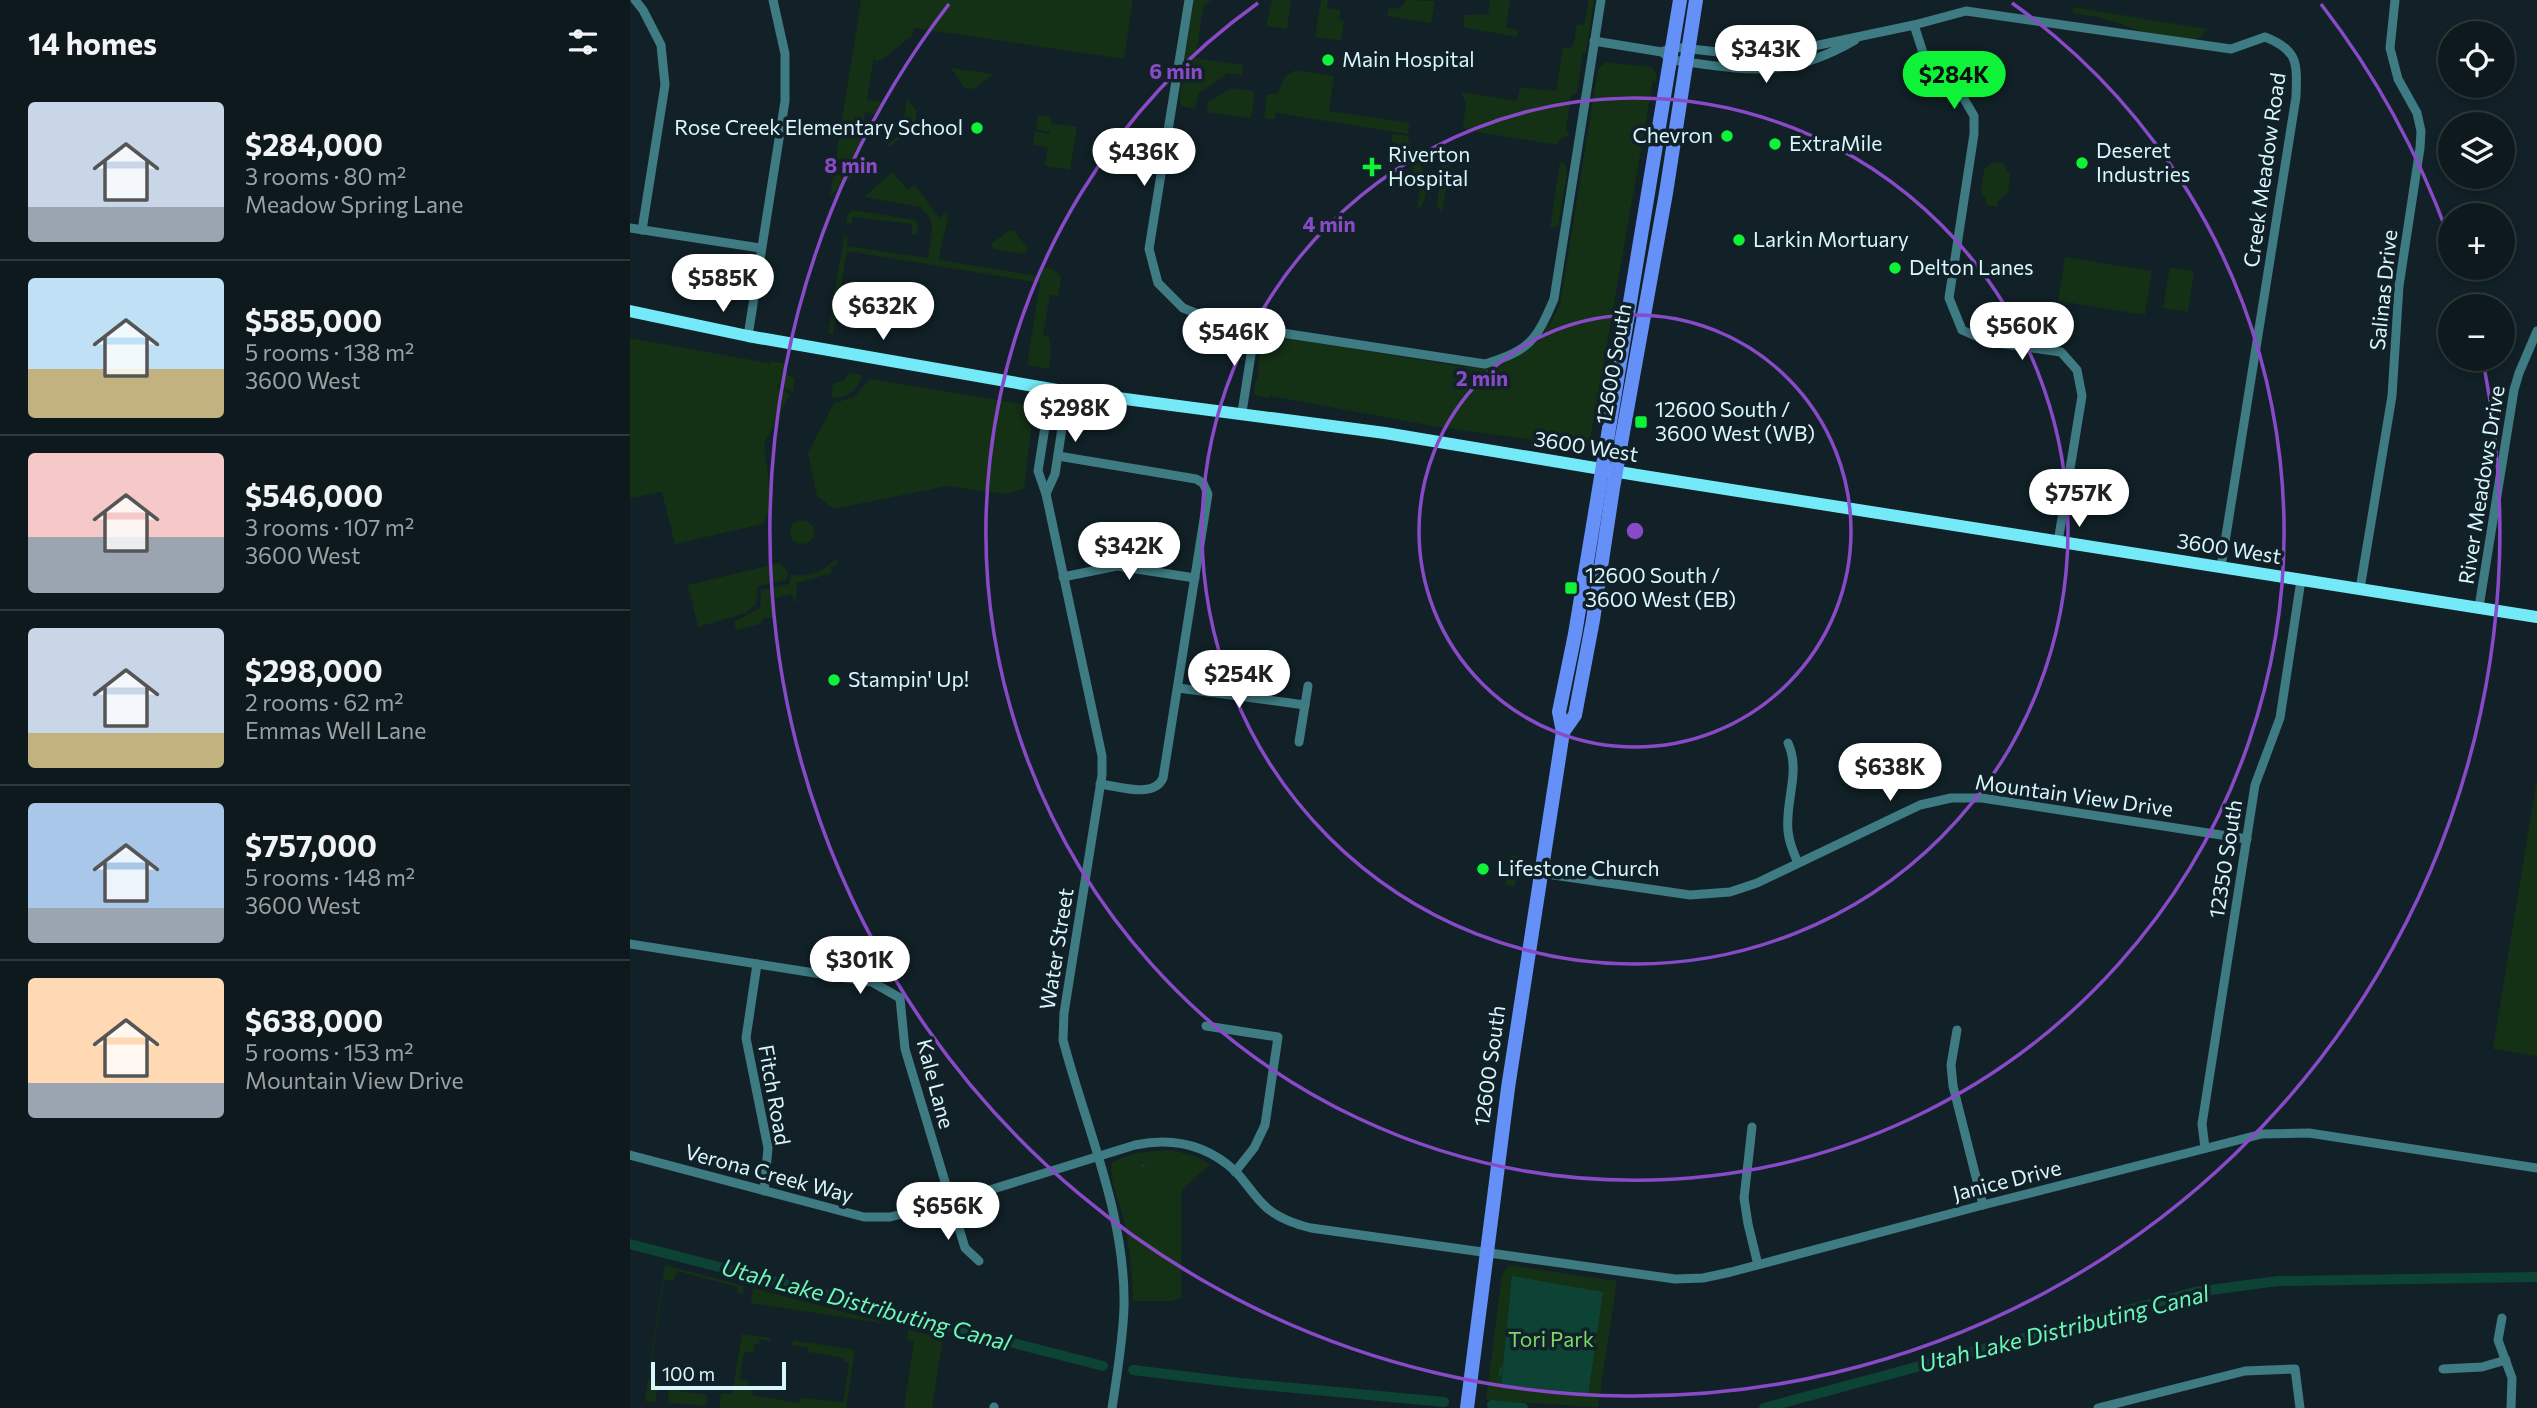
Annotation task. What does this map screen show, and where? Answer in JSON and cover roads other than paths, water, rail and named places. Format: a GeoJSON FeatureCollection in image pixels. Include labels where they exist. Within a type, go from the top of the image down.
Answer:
{"type":"FeatureCollection","features":[{"type":"Feature","properties":{"kind":"main road","name":"12600 South"},"geometry":{"type":"LineString","coordinates":[[1467,1408],[1508,1087],[1563,732],[1559,712],[1575,634],[1669,53],[1681,0]]}},
{"type":"Feature","properties":{"kind":"main road","name":"12600 South"},"geometry":{"type":"LineString","coordinates":[[1563,732],[1575,715],[1593,620],[1616,472],[1689,55],[1696,0]]}},
{"type":"Feature","properties":{"kind":"main road","name":"3600 West"},"geometry":{"type":"LineString","coordinates":[[630,311],[748,336],[1057,390],[1242,412],[1385,433],[2537,617]]}},
{"type":"Feature","properties":{"kind":"street"},"geometry":{"type":"LineString","coordinates":[[635,0],[661,45],[665,85],[642,230]]}},
{"type":"Feature","properties":{"kind":"street"},"geometry":{"type":"LineString","coordinates":[[748,336],[785,101],[785,54],[773,0]]}},
{"type":"Feature","properties":{"kind":"street"},"geometry":{"type":"LineString","coordinates":[[1189,0],[1149,249],[1158,283],[1183,309],[1223,324],[1485,364],[1516,354],[1540,331],[1554,299],[1601,0]]}},
{"type":"Feature","properties":{"kind":"street","name":"Salinas Drive"},"geometry":{"type":"LineString","coordinates":[[2360,589],[2392,396],[2399,286],[2420,148],[2417,113],[2398,79],[2390,48],[2395,0]]}},
{"type":"Feature","properties":{"kind":"street","name":"Creek Meadow Road"},"geometry":{"type":"LineString","coordinates":[[1689,55],[1720,51],[1762,57],[1914,25],[1966,11],[2231,49],[2264,37],[2284,45],[2297,64],[2296,97],[2221,568]]}},
{"type":"Feature","properties":{"kind":"street"},"geometry":{"type":"LineString","coordinates":[[1914,25],[1926,62],[1957,87],[1974,116],[1974,134],[1949,298],[1962,330],[1989,342],[2061,352],[2077,370],[2082,396],[2058,542]]}},
{"type":"Feature","properties":{"kind":"street","name":"Creek Meadow Road"},"geometry":{"type":"LineString","coordinates":[[1689,55],[1711,65],[1762,71],[1818,60],[1859,37]]}},
{"type":"Feature","properties":{"kind":"street"},"geometry":{"type":"LineString","coordinates":[[1594,41],[1689,55]]}},
{"type":"Feature","properties":{"kind":"street"},"geometry":{"type":"LineString","coordinates":[[1669,53],[1689,55]]}},
{"type":"Feature","properties":{"kind":"street"},"geometry":{"type":"LineString","coordinates":[[630,228],[760,248]]}},
{"type":"Feature","properties":{"kind":"street"},"geometry":{"type":"LineString","coordinates":[[1242,412],[1255,329]]}},
{"type":"Feature","properties":{"kind":"street","name":"River Meadows Drive"},"geometry":{"type":"LineString","coordinates":[[2479,607],[2514,390],[2537,331]]}},
{"type":"Feature","properties":{"kind":"street"},"geometry":{"type":"LineString","coordinates":[[1046,494],[1055,474],[1064,415],[1057,390]]}},
{"type":"Feature","properties":{"kind":"street","name":"Water Street"},"geometry":{"type":"LineString","coordinates":[[1057,390],[1048,408],[1038,471],[1046,494],[1102,756],[1100,784],[1064,1013],[1063,1040],[1114,1213],[1124,1306],[1112,1408]]}},
{"type":"Feature","properties":{"kind":"street"},"geometry":{"type":"LineString","coordinates":[[1058,456],[1192,478],[1203,483],[1208,494],[1164,773],[1158,786],[1148,790],[1100,784]]}},
{"type":"Feature","properties":{"kind":"street"},"geometry":{"type":"LineString","coordinates":[[1063,577],[1117,566],[1195,578]]}},
{"type":"Feature","properties":{"kind":"street","name":"12350 South"},"geometry":{"type":"LineString","coordinates":[[2205,1148],[2202,1124],[2257,774],[2280,718],[2301,580]]}},
{"type":"Feature","properties":{"kind":"street"},"geometry":{"type":"LineString","coordinates":[[1299,742],[1308,686]]}},
{"type":"Feature","properties":{"kind":"street"},"geometry":{"type":"LineString","coordinates":[[1178,688],[1305,705]]}},
{"type":"Feature","properties":{"kind":"street"},"geometry":{"type":"LineString","coordinates":[[1788,743],[1794,755],[1795,769],[1788,831],[1798,863]]}},
{"type":"Feature","properties":{"kind":"street","name":"Mountain View Drive"},"geometry":{"type":"LineString","coordinates":[[1540,873],[1703,895],[1744,888],[1920,805],[1961,797],[2247,839]]}},
{"type":"Feature","properties":{"kind":"street","name":"Kale Lane"},"geometry":{"type":"LineString","coordinates":[[630,944],[872,982],[900,998],[905,1049],[951,1202]]}},
{"type":"Feature","properties":{"kind":"street","name":"Fitch Road"},"geometry":{"type":"LineString","coordinates":[[757,964],[746,1038],[768,1148],[764,1191]]}},
{"type":"Feature","properties":{"kind":"street"},"geometry":{"type":"LineString","coordinates":[[1206,1026],[1278,1037],[1265,1125],[1254,1149],[1235,1172]]}},
{"type":"Feature","properties":{"kind":"street"},"geometry":{"type":"LineString","coordinates":[[1957,1030],[1951,1065],[1953,1086],[1983,1205]]}},
{"type":"Feature","properties":{"kind":"street"},"geometry":{"type":"LineString","coordinates":[[1752,1127],[1744,1198],[1759,1265]]}},
{"type":"Feature","properties":{"kind":"street","name":"Janice Drive"},"geometry":{"type":"LineString","coordinates":[[1487,1252],[1675,1279],[1710,1276],[2262,1135],[2301,1133],[2537,1168]]}},
{"type":"Feature","properties":{"kind":"street","name":"Verona Creek Way"},"geometry":{"type":"LineString","coordinates":[[630,1155],[864,1217],[890,1217],[951,1202],[1158,1140],[1181,1142],[1202,1149],[1235,1172],[1268,1209],[1289,1222],[1311,1228],[1487,1252]]}},
{"type":"Feature","properties":{"kind":"street"},"geometry":{"type":"LineString","coordinates":[[951,1202],[965,1248],[979,1261]]}},
{"type":"Feature","properties":{"kind":"street"},"geometry":{"type":"LineString","coordinates":[[2502,1318],[2498,1340],[2512,1378],[2511,1408]]}},
{"type":"Feature","properties":{"kind":"street"},"geometry":{"type":"LineString","coordinates":[[2443,1369],[2482,1367],[2506,1360]]}},
{"type":"Feature","properties":{"kind":"street"},"geometry":{"type":"LineString","coordinates":[[2098,1408],[2245,1371],[2295,1369],[2300,1408]]}},
{"type":"Feature","properties":{"kind":"waterway","name":"Utah Lake Distributing Canal"},"geometry":{"type":"LineString","coordinates":[[630,1244],[1103,1366]]}},
{"type":"Feature","properties":{"kind":"waterway","name":"Utah Lake Distributing Canal"},"geometry":{"type":"LineString","coordinates":[[1764,1408],[2195,1292],[2278,1281],[2537,1277]]}},
{"type":"Feature","properties":{"kind":"waterway"},"geometry":{"type":"LineString","coordinates":[[1500,1375],[1501,1368]]}},
{"type":"Feature","properties":{"kind":"waterway","name":"Utah Lake Distributing Canal"},"geometry":{"type":"LineString","coordinates":[[1133,1370],[1444,1402]]}},
{"type":"Feature","properties":{"kind":"waterway","name":"Utah Lake Distributing Canal"},"geometry":{"type":"LineString","coordinates":[[1492,1405],[1523,1408]]}},
{"type":"Feature","properties":{"kind":"place","name":"Main Hospital"},"geometry":{"type":"Point","coordinates":[1328,60]}},
{"type":"Feature","properties":{"kind":"place","name":"Rose Creek Elementary School"},"geometry":{"type":"Point","coordinates":[977,128]}},
{"type":"Feature","properties":{"kind":"place","name":"Chevron"},"geometry":{"type":"Point","coordinates":[1727,136]}},
{"type":"Feature","properties":{"kind":"place","name":"ExtraMile"},"geometry":{"type":"Point","coordinates":[1775,144]}},
{"type":"Feature","properties":{"kind":"place","name":"Deseret Industries"},"geometry":{"type":"Point","coordinates":[2082,163]}},
{"type":"Feature","properties":{"kind":"place","name":"Riverton Hospital"},"geometry":{"type":"Point","coordinates":[1372,167]}},
{"type":"Feature","properties":{"kind":"place","name":"Larkin Mortuary"},"geometry":{"type":"Point","coordinates":[1739,240]}},
{"type":"Feature","properties":{"kind":"place","name":"Delton Lanes"},"geometry":{"type":"Point","coordinates":[1895,268]}},
{"type":"Feature","properties":{"kind":"place","name":"12600 South / 3600 West (WB)"},"geometry":{"type":"Point","coordinates":[1641,422]}},
{"type":"Feature","properties":{"kind":"place","name":"12600 South / 3600 West (EB)"},"geometry":{"type":"Point","coordinates":[1571,588]}},
{"type":"Feature","properties":{"kind":"place","name":"Stampin' Up!"},"geometry":{"type":"Point","coordinates":[834,680]}},
{"type":"Feature","properties":{"kind":"place","name":"Lifestone Church"},"geometry":{"type":"Point","coordinates":[1483,869]}},
{"type":"Feature","properties":{"kind":"park label","name":"Tori Park"},"geometry":{"type":"Point","coordinates":[1551,1340]}}]}
